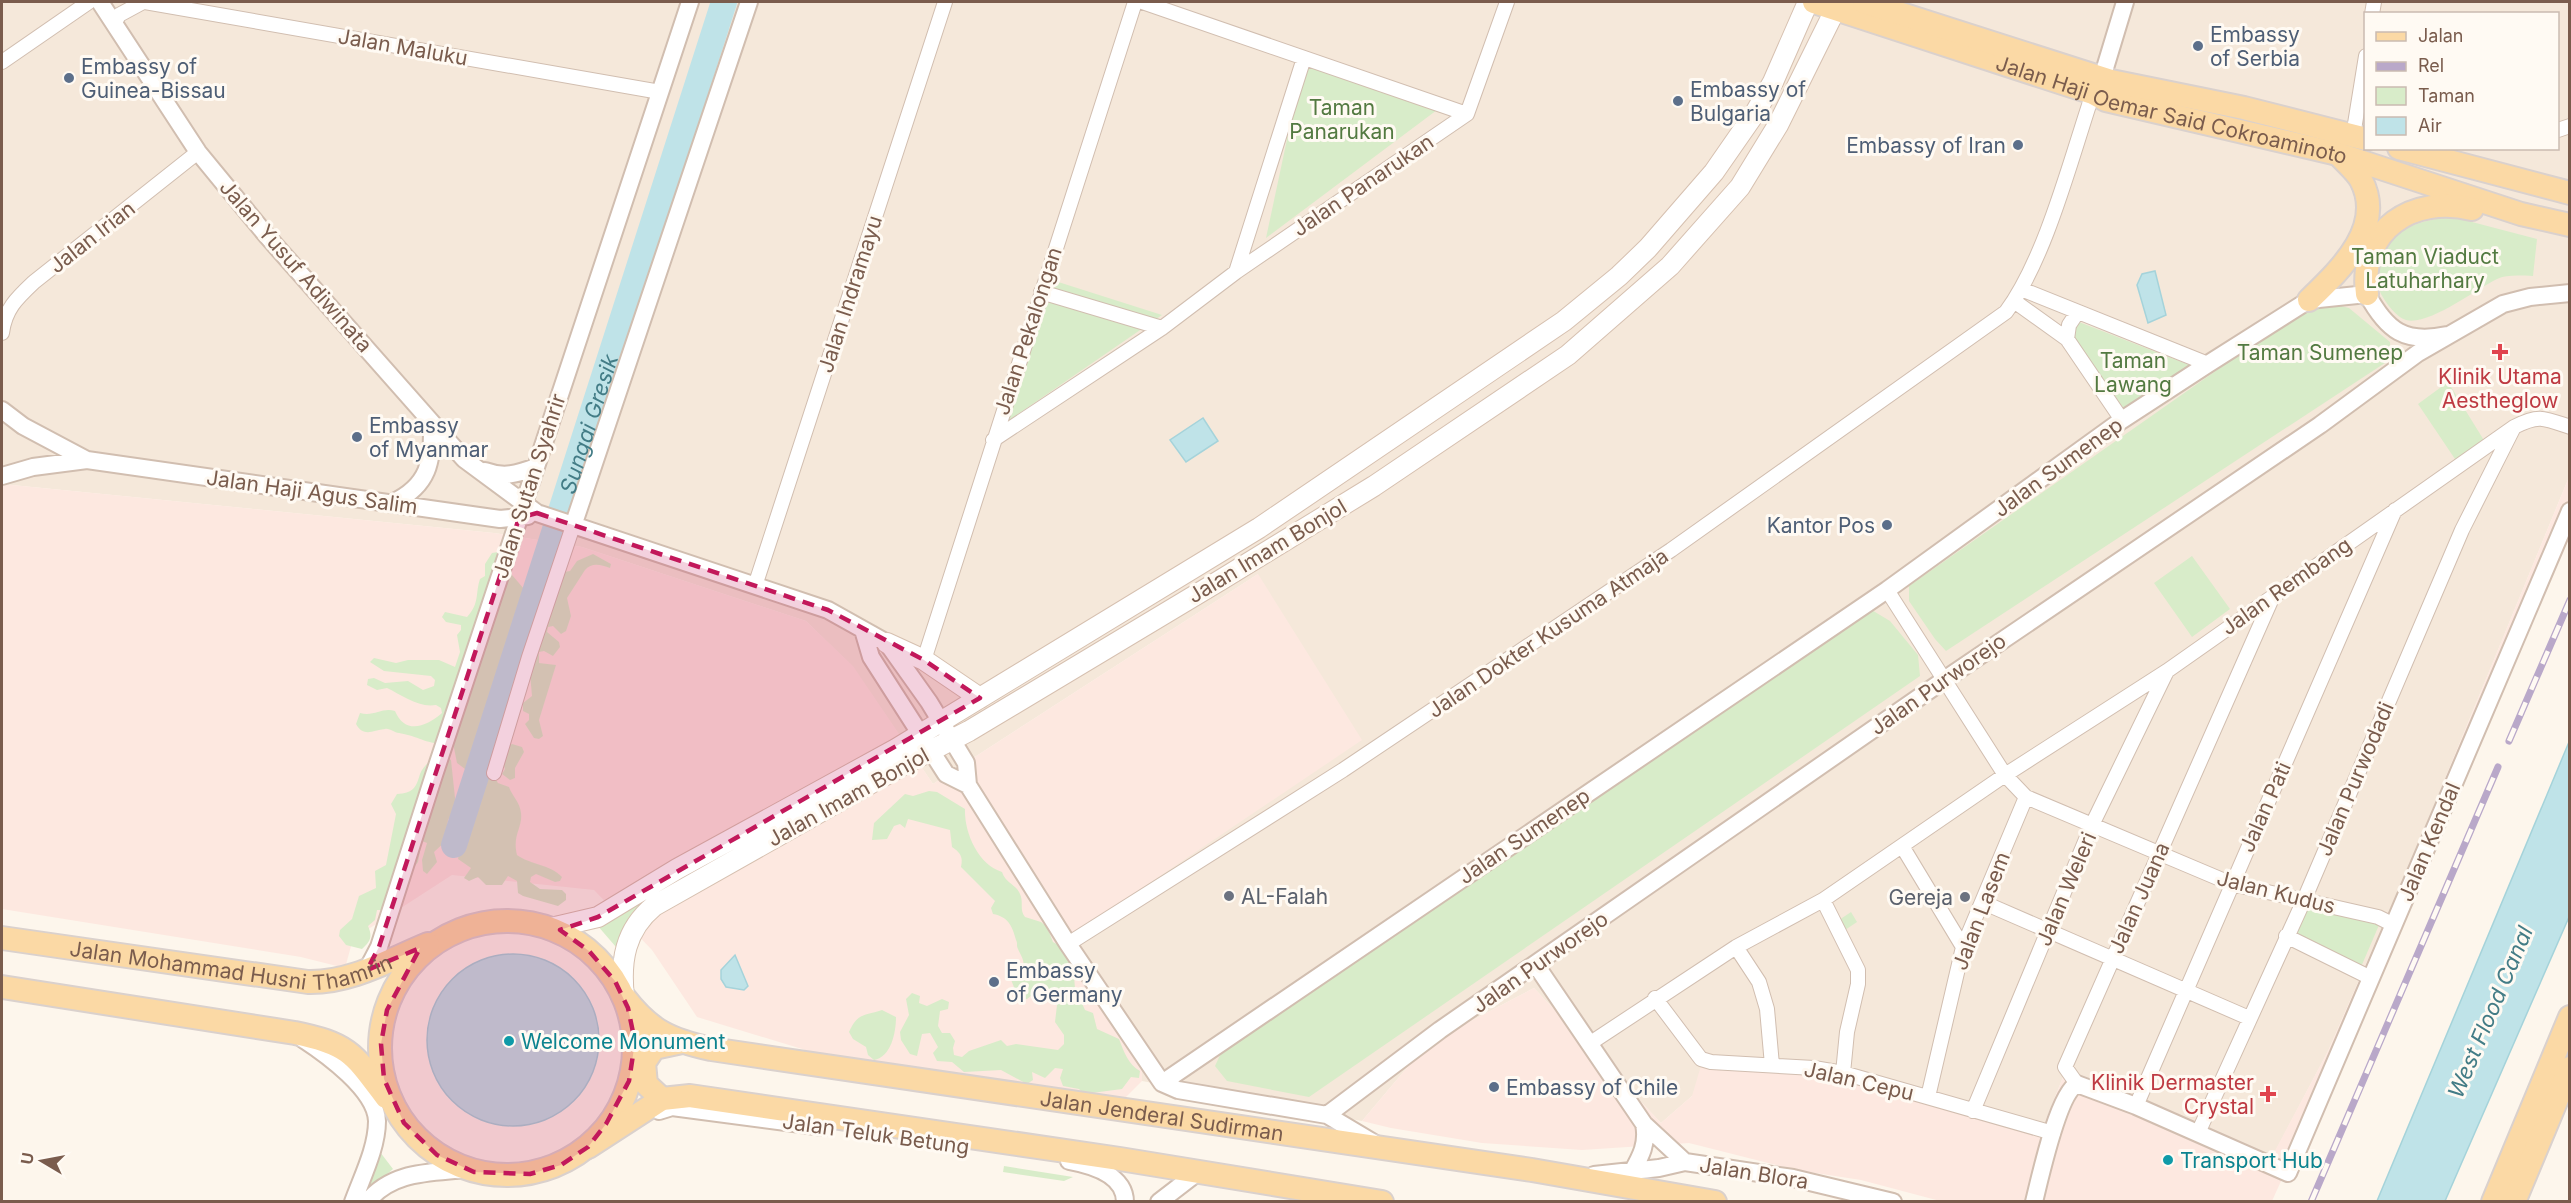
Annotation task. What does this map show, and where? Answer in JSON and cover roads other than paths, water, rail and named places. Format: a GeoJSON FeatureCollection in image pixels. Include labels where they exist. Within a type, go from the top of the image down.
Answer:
{"type":"FeatureCollection","features":[{"type":"Feature","properties":{"kind":"main road","name":"Jalan Imam Bonjol"},"geometry":{"type":"LineString","coordinates":[[624,997],[621,973],[624,953],[632,930],[641,916],[654,906],[926,742],[941,722],[1330,482],[1564,321],[1619,276],[1690,202],[1755,112],[1773,82],[1808,2]]}},
{"type":"Feature","properties":{"kind":"main road","name":"Jalan Haji Oemar Said Cokroaminoto"},"geometry":{"type":"LineString","coordinates":[[1814,2],[1837,6],[2098,86],[2244,108],[2359,138]]}},
{"type":"Feature","properties":{"kind":"main road","name":"Jalan Haji Oemar Said Cokroaminoto"},"geometry":{"type":"LineString","coordinates":[[1864,2],[2098,86],[2106,100],[2338,154],[2525,214]]}},
{"type":"Feature","properties":{"kind":"main road","name":"Jalan Imam Bonjol"},"geometry":{"type":"LineString","coordinates":[[551,928],[598,917],[676,869],[926,742],[952,740],[1374,486],[1568,355],[1670,266],[1740,187],[1778,125],[1837,6]]}},
{"type":"Feature","properties":{"kind":"main road"},"geometry":{"type":"LineString","coordinates":[[2406,150],[2570,194]]}},
{"type":"Feature","properties":{"kind":"main road"},"geometry":{"type":"LineString","coordinates":[[2309,300],[2337,272],[2358,246],[2366,223],[2368,196],[2360,178],[2338,154]]}},
{"type":"Feature","properties":{"kind":"main road"},"geometry":{"type":"LineString","coordinates":[[2367,294],[2365,273],[2369,256],[2381,233],[2408,213],[2444,204],[2490,213],[2525,214],[2570,225]]}},
{"type":"Feature","properties":{"kind":"main road"},"geometry":{"type":"LineString","coordinates":[[887,643],[924,660],[980,698]]}},
{"type":"Feature","properties":{"kind":"main road"},"geometry":{"type":"LineString","coordinates":[[396,1110],[384,1079],[381,1044],[387,1010],[403,978],[420,956],[454,933],[477,925],[507,921],[551,928],[576,941],[596,957],[615,981],[624,997],[633,1023],[634,1062],[629,1081],[616,1107],[588,1147]]}},
{"type":"Feature","properties":{"kind":"main road","name":"Jalan Mohammad Husni Thamrin"},"geometry":{"type":"LineString","coordinates":[[2,938],[308,982],[328,982],[367,970],[454,933]]}},
{"type":"Feature","properties":{"kind":"main road"},"geometry":{"type":"LineString","coordinates":[[2,987],[295,1033],[333,1042],[346,1049],[424,1145],[466,1169],[504,1175],[530,1174],[561,1165],[662,1099],[690,1096],[1378,1201]]}},
{"type":"Feature","properties":{"kind":"main road","name":"Jalan Jenderal Sudirman"},"geometry":{"type":"LineString","coordinates":[[624,997],[644,1021],[682,1042],[1118,1111],[1575,1176],[1715,1202]]}},
{"type":"Feature","properties":{"kind":"main road"},"geometry":{"type":"LineString","coordinates":[[2493,1202],[2570,1017]]}},
{"type":"Feature","properties":{"kind":"main road"},"geometry":{"type":"LineString","coordinates":[[662,1099],[646,1084],[644,1063],[654,1048],[682,1042]]}},
{"type":"Feature","properties":{"kind":"main road"},"geometry":{"type":"LineString","coordinates":[[2514,1202],[2570,1068]]}},
{"type":"Feature","properties":{"kind":"street"},"geometry":{"type":"LineString","coordinates":[[2,62],[89,2]]}},
{"type":"Feature","properties":{"kind":"street","name":"Jalan Yusuf Adiwinata"},"geometry":{"type":"LineString","coordinates":[[100,2],[198,152],[267,236],[454,450],[530,512]]}},
{"type":"Feature","properties":{"kind":"street","name":"Jalan Maluku"},"geometry":{"type":"LineString","coordinates":[[114,24],[118,15],[144,2],[660,92]]}},
{"type":"Feature","properties":{"kind":"street","name":"Jalan Sutan Syahrir"},"geometry":{"type":"LineString","coordinates":[[367,970],[380,947],[530,512],[536,467],[690,2]]}},
{"type":"Feature","properties":{"kind":"street"},"geometry":{"type":"LineString","coordinates":[[494,773],[570,525],[749,2]]}},
{"type":"Feature","properties":{"kind":"street","name":"Jalan Indramayu"},"geometry":{"type":"LineString","coordinates":[[755,586],[945,2]]}},
{"type":"Feature","properties":{"kind":"street","name":"Jalan Pekalongan"},"geometry":{"type":"LineString","coordinates":[[924,660],[1135,2]]}},
{"type":"Feature","properties":{"kind":"street"},"geometry":{"type":"LineString","coordinates":[[1142,2],[1467,114],[1507,2]]}},
{"type":"Feature","properties":{"kind":"street","name":"Jalan Dokter Kusuma Atmaja"},"geometry":{"type":"LineString","coordinates":[[1068,944],[1360,759],[1671,550],[2006,312],[2017,295],[2044,238],[2125,2]]}},
{"type":"Feature","properties":{"kind":"street"},"geometry":{"type":"LineString","coordinates":[[1236,272],[1304,58]]}},
{"type":"Feature","properties":{"kind":"street"},"geometry":{"type":"LineString","coordinates":[[2359,138],[2364,79]]}},
{"type":"Feature","properties":{"kind":"street","name":"Jalan Panarukan"},"geometry":{"type":"LineString","coordinates":[[993,440],[1162,328],[1236,272],[1467,114]]}},
{"type":"Feature","properties":{"kind":"street","name":"Jalan Irian"},"geometry":{"type":"LineString","coordinates":[[2,333],[3,320],[12,303],[34,282],[198,152]]}},
{"type":"Feature","properties":{"kind":"street"},"geometry":{"type":"LineString","coordinates":[[1041,292],[1162,328]]}},
{"type":"Feature","properties":{"kind":"street"},"geometry":{"type":"LineString","coordinates":[[2367,294],[2377,313],[2396,332],[2416,346],[2447,335],[2503,304],[2530,297],[2570,293]]}},
{"type":"Feature","properties":{"kind":"street","name":"Jalan Sumenep"},"geometry":{"type":"LineString","coordinates":[[1162,1083],[1887,590],[2122,420],[2309,300],[2367,294]]}},
{"type":"Feature","properties":{"kind":"street"},"geometry":{"type":"LineString","coordinates":[[2017,295],[2077,314],[2208,364]]}},
{"type":"Feature","properties":{"kind":"street"},"geometry":{"type":"LineString","coordinates":[[2017,295],[2067,339],[2122,420]]}},
{"type":"Feature","properties":{"kind":"street"},"geometry":{"type":"LineString","coordinates":[[2067,339],[2069,325],[2077,314]]}},
{"type":"Feature","properties":{"kind":"street","name":"Jalan Purworejo"},"geometry":{"type":"LineString","coordinates":[[1326,1115],[1440,1030],[1944,680],[2320,425],[2416,346]]}},
{"type":"Feature","properties":{"kind":"street","name":"Jalan Haji Agus Salim"},"geometry":{"type":"LineString","coordinates":[[2,410],[23,426],[87,460]]}},
{"type":"Feature","properties":{"kind":"street","name":"Jalan Rembang"},"geometry":{"type":"LineString","coordinates":[[2006,775],[2167,671],[2514,427],[2533,417],[2570,427]]}},
{"type":"Feature","properties":{"kind":"street"},"geometry":{"type":"LineString","coordinates":[[392,503],[409,495],[426,473],[432,450],[432,423]]}},
{"type":"Feature","properties":{"kind":"street","name":"Jalan Purwodadi"},"geometry":{"type":"LineString","coordinates":[[2198,1133],[2304,900],[2462,530],[2514,427]]}},
{"type":"Feature","properties":{"kind":"street","name":"Jalan Haji Agus Salim"},"geometry":{"type":"LineString","coordinates":[[2,476],[33,467],[87,460],[500,519],[530,512],[828,610],[887,643],[966,763],[968,785]]}},
{"type":"Feature","properties":{"kind":"street"},"geometry":{"type":"LineString","coordinates":[[476,468],[505,476],[516,475],[536,467]]}},
{"type":"Feature","properties":{"kind":"street","name":"Jalan Pati"},"geometry":{"type":"LineString","coordinates":[[2136,1106],[2396,508]]}},
{"type":"Feature","properties":{"kind":"street","name":"Jalan Kendal"},"geometry":{"type":"LineString","coordinates":[[2198,1133],[2288,1173],[2570,512]]}},
{"type":"Feature","properties":{"kind":"street"},"geometry":{"type":"LineString","coordinates":[[1887,590],[1944,680]]}},
{"type":"Feature","properties":{"kind":"street","name":"Jalan Juana"},"geometry":{"type":"LineString","coordinates":[[2077,1084],[2065,1067],[2274,594]]}},
{"type":"Feature","properties":{"kind":"street"},"geometry":{"type":"LineString","coordinates":[[863,630],[871,657],[946,774],[968,785],[1068,944],[1162,1083],[1178,1090],[1326,1115],[1382,1148]]}},
{"type":"Feature","properties":{"kind":"street","name":"Jalan Weleri"},"geometry":{"type":"LineString","coordinates":[[1973,1111],[2092,825],[2167,671]]}},
{"type":"Feature","properties":{"kind":"street","name":"Jalan Kudus"},"geometry":{"type":"LineString","coordinates":[[1944,680],[2006,775],[2026,797],[2232,884],[2378,917],[2394,925]]}},
{"type":"Feature","properties":{"kind":"street"},"geometry":{"type":"LineString","coordinates":[[1589,1044],[1736,947],[1823,900],[2006,775]]}},
{"type":"Feature","properties":{"kind":"street","name":"Jalan Lasem"},"geometry":{"type":"LineString","coordinates":[[1928,1097],[1963,947],[2026,797]]}},
{"type":"Feature","properties":{"kind":"street"},"geometry":{"type":"LineString","coordinates":[[1902,846],[1963,947]]}},
{"type":"Feature","properties":{"kind":"street"},"geometry":{"type":"LineString","coordinates":[[1823,900],[1858,970],[1858,984],[1847,1032],[1843,1073]]}},
{"type":"Feature","properties":{"kind":"street"},"geometry":{"type":"LineString","coordinates":[[1982,902],[2249,1018]]}},
{"type":"Feature","properties":{"kind":"street","name":"Jalan Kudus"},"geometry":{"type":"LineString","coordinates":[[2286,936],[2372,978]]}},
{"type":"Feature","properties":{"kind":"street"},"geometry":{"type":"LineString","coordinates":[[1736,947],[1759,982],[1762,991],[1767,1009],[1772,1065]]}},
{"type":"Feature","properties":{"kind":"street","name":"Jalan Blora"},"geometry":{"type":"LineString","coordinates":[[1536,965],[1644,1124],[1685,1162]]}},
{"type":"Feature","properties":{"kind":"street","name":"Jalan Cepu"},"geometry":{"type":"LineString","coordinates":[[1655,999],[1701,1059],[1711,1062],[1772,1065],[1843,1073],[2053,1133]]}},
{"type":"Feature","properties":{"kind":"street"},"geometry":{"type":"LineString","coordinates":[[295,1033],[342,1067],[367,1098],[376,1114],[371,1149],[353,1202]]}},
{"type":"Feature","properties":{"kind":"street"},"geometry":{"type":"LineString","coordinates":[[2034,1202],[2053,1133],[2066,1098],[2077,1084],[2198,1133]]}},
{"type":"Feature","properties":{"kind":"street","name":"Jalan Teluk Betung"},"geometry":{"type":"LineString","coordinates":[[612,1131],[672,1107],[986,1148],[1084,1164],[1119,1183],[1125,1202]]}},
{"type":"Feature","properties":{"kind":"street"},"geometry":{"type":"LineString","coordinates":[[1632,1172],[1644,1148],[1647,1136],[1644,1124]]}},
{"type":"Feature","properties":{"kind":"street","name":"Jalan Blora"},"geometry":{"type":"LineString","coordinates":[[1575,1176],[1632,1172],[1685,1162],[1793,1178],[1893,1202]]}},
{"type":"Feature","properties":{"kind":"street"},"geometry":{"type":"LineString","coordinates":[[367,1202],[385,1184],[409,1174],[466,1169]]}},
{"type":"Feature","properties":{"kind":"street"},"geometry":{"type":"LineString","coordinates":[[1158,1202],[1198,1172]]}},
{"type":"Feature","properties":{"kind":"water"},"geometry":{"type":"Polygon","coordinates":[[[2155,271],[2166,315],[2148,323],[2137,285],[2142,274],[2155,271]]]}},
{"type":"Feature","properties":{"kind":"water"},"geometry":{"type":"Polygon","coordinates":[[[1203,418],[1218,441],[1186,462],[1170,440],[1203,418]]]}},
{"type":"Feature","properties":{"kind":"water","name":"West Flood Canal"},"geometry":{"type":"Polygon","coordinates":[[[2569,742],[2569,917],[2445,1201],[2377,1201],[2569,742]]]}},
{"type":"Feature","properties":{"kind":"water"},"geometry":{"type":"Polygon","coordinates":[[[513,954],[546,960],[561,968],[574,979],[585,992],[593,1007],[599,1040],[593,1073],[585,1088],[574,1101],[561,1112],[546,1120],[513,1126],[480,1120],[465,1112],[452,1101],[441,1088],[433,1073],[427,1040],[433,1007],[441,992],[452,979],[465,968],[480,960],[513,954]]]}},
{"type":"Feature","properties":{"kind":"water"},"geometry":{"type":"Polygon","coordinates":[[[735,955],[748,986],[744,990],[726,987],[721,979],[721,970],[735,955]]]}},
{"type":"Feature","properties":{"kind":"waterway","name":"Sungai Gresik"},"geometry":{"type":"LineString","coordinates":[[454,845],[724,2]]}},
{"type":"Feature","properties":{"kind":"railway"},"geometry":{"type":"LineString","coordinates":[[2509,741],[2570,600]]}},
{"type":"Feature","properties":{"kind":"railway"},"geometry":{"type":"LineString","coordinates":[[2311,1202],[2498,767]]}},
{"type":"Feature","properties":{"kind":"place","name":"Embassy of Serbia"},"geometry":{"type":"Point","coordinates":[2198,46]}},
{"type":"Feature","properties":{"kind":"place","name":"Embassy of Guinea-Bissau"},"geometry":{"type":"Point","coordinates":[69,78]}},
{"type":"Feature","properties":{"kind":"place","name":"Embassy of Bulgaria"},"geometry":{"type":"Point","coordinates":[1678,101]}},
{"type":"Feature","properties":{"kind":"place","name":"Embassy of Iran"},"geometry":{"type":"Point","coordinates":[2018,145]}},
{"type":"Feature","properties":{"kind":"place","name":"Klinik Utama Aestheglow"},"geometry":{"type":"Point","coordinates":[2500,352]}},
{"type":"Feature","properties":{"kind":"place","name":"Embassy of Myanmar"},"geometry":{"type":"Point","coordinates":[357,437]}},
{"type":"Feature","properties":{"kind":"place","name":"Kantor Pos"},"geometry":{"type":"Point","coordinates":[1887,525]}},
{"type":"Feature","properties":{"kind":"place","name":"AL-Falah"},"geometry":{"type":"Point","coordinates":[1229,896]}},
{"type":"Feature","properties":{"kind":"place","name":"Gereja"},"geometry":{"type":"Point","coordinates":[1965,897]}},
{"type":"Feature","properties":{"kind":"place","name":"Embassy of Germany"},"geometry":{"type":"Point","coordinates":[994,982]}},
{"type":"Feature","properties":{"kind":"place","name":"Welcome Monument"},"geometry":{"type":"Point","coordinates":[509,1041]}},
{"type":"Feature","properties":{"kind":"place","name":"Embassy of Chile"},"geometry":{"type":"Point","coordinates":[1494,1087]}},
{"type":"Feature","properties":{"kind":"place","name":"Klinik Dermaster Crystal"},"geometry":{"type":"Point","coordinates":[2268,1094]}},
{"type":"Feature","properties":{"kind":"place","name":"Transport Hub"},"geometry":{"type":"Point","coordinates":[2168,1160]}},
{"type":"Feature","properties":{"kind":"park label","name":"Taman Panarukan"},"geometry":{"type":"Point","coordinates":[1342,119]}},
{"type":"Feature","properties":{"kind":"park label","name":"Taman Viaduct Latuharhary"},"geometry":{"type":"Point","coordinates":[2425,268]}},
{"type":"Feature","properties":{"kind":"park label","name":"Taman Sumenep"},"geometry":{"type":"Point","coordinates":[2320,352]}},
{"type":"Feature","properties":{"kind":"park label","name":"Taman Lawang"},"geometry":{"type":"Point","coordinates":[2133,372]}}]}
